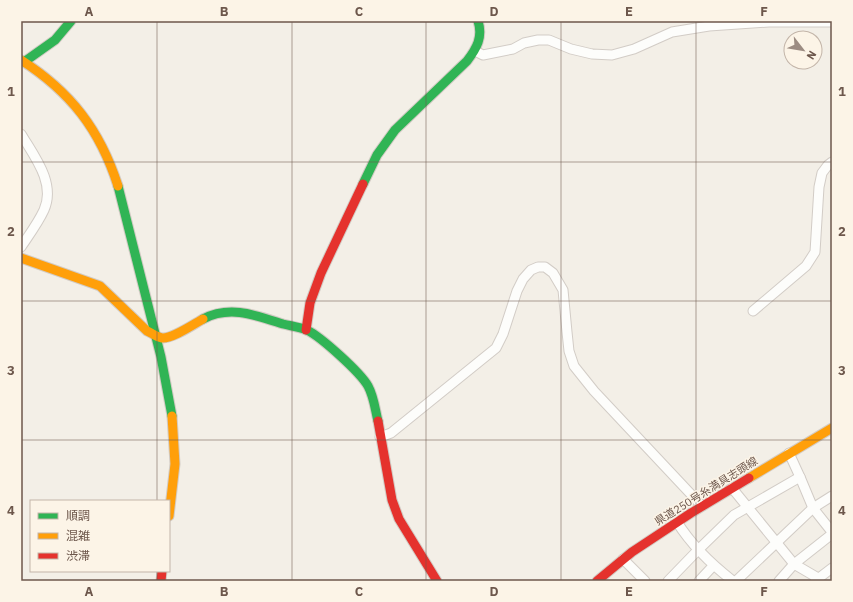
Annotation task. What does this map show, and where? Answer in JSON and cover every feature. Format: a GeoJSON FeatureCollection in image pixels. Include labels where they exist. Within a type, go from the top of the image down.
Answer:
{"type":"FeatureCollection","features":[{"type":"Feature","properties":{"kind":"street"},"geometry":{"type":"LineString","coordinates":[[71,21],[63,33],[51,44],[22,61],[44,76],[74,103],[102,145],[115,178],[167,379],[175,458],[170,506]]}},
{"type":"Feature","properties":{"kind":"street"},"geometry":{"type":"LineString","coordinates":[[306,330],[310,303],[321,273],[377,155],[395,130],[467,61],[479,46],[480,30],[478,21]]}},
{"type":"Feature","properties":{"kind":"street"},"geometry":{"type":"LineString","coordinates":[[475,51],[483,55],[513,49],[524,43],[538,40],[549,40],[572,49],[592,54],[612,55],[634,49],[672,32],[709,26],[769,22],[832,22]]}},
{"type":"Feature","properties":{"kind":"street"},"geometry":{"type":"LineString","coordinates":[[21,134],[40,165],[47,183],[48,191],[44,209],[21,247]]}},
{"type":"Feature","properties":{"kind":"street"},"geometry":{"type":"LineString","coordinates":[[753,311],[806,266],[815,252],[819,187],[822,173],[832,162]]}},
{"type":"Feature","properties":{"kind":"street"},"geometry":{"type":"LineString","coordinates":[[21,258],[100,286],[144,328],[162,338],[170,337],[209,316],[227,312],[247,314],[270,319],[306,330],[321,341],[355,370],[371,391],[392,500],[399,519],[437,581]]}},
{"type":"Feature","properties":{"kind":"street"},"geometry":{"type":"LineString","coordinates":[[380,437],[391,433],[422,406],[496,348],[503,334],[517,291],[523,279],[531,270],[538,267],[545,267],[553,273],[563,290],[569,351],[574,366],[594,391],[702,506]]}},
{"type":"Feature","properties":{"kind":"street","name":"県道250号糸満具志頭線"},"geometry":{"type":"LineString","coordinates":[[597,581],[623,559],[677,522],[832,428]]}},
{"type":"Feature","properties":{"kind":"street"},"geometry":{"type":"LineString","coordinates":[[779,581],[794,564],[832,533],[813,508],[789,453]]}},
{"type":"Feature","properties":{"kind":"street"},"geometry":{"type":"LineString","coordinates":[[668,581],[734,515],[800,476]]}},
{"type":"Feature","properties":{"kind":"street"},"geometry":{"type":"LineString","coordinates":[[732,488],[794,564],[816,580],[832,568]]}},
{"type":"Feature","properties":{"kind":"street"},"geometry":{"type":"LineString","coordinates":[[736,581],[813,508],[832,496]]}},
{"type":"Feature","properties":{"kind":"street"},"geometry":{"type":"LineString","coordinates":[[677,522],[698,550],[713,566],[733,581]]}},
{"type":"Feature","properties":{"kind":"street"},"geometry":{"type":"LineString","coordinates":[[623,559],[645,581]]}},
{"type":"Feature","properties":{"kind":"street"},"geometry":{"type":"LineString","coordinates":[[698,581],[713,566]]}},
{"type":"Feature","properties":{"kind":"traffic: fast"},"geometry":{"type":"LineString","coordinates":[[24,62],[55,40],[71,21]]}},
{"type":"Feature","properties":{"kind":"traffic: fast"},"geometry":{"type":"LineString","coordinates":[[363,184],[377,155],[395,130],[471,56],[478,42],[480,32],[478,21]]}},
{"type":"Feature","properties":{"kind":"traffic: fast"},"geometry":{"type":"LineString","coordinates":[[118,186],[161,357],[172,416]]}},
{"type":"Feature","properties":{"kind":"traffic: fast"},"geometry":{"type":"LineString","coordinates":[[203,319],[223,313],[243,313],[307,330],[340,355],[364,380],[372,394],[378,421]]}},
{"type":"Feature","properties":{"kind":"traffic: slow"},"geometry":{"type":"LineString","coordinates":[[21,60],[55,85],[82,114],[102,147],[118,186]]}},
{"type":"Feature","properties":{"kind":"traffic: slow"},"geometry":{"type":"LineString","coordinates":[[21,258],[100,286],[147,331],[156,336],[166,338],[177,334],[203,319]]}},
{"type":"Feature","properties":{"kind":"traffic: slow"},"geometry":{"type":"LineString","coordinates":[[170,507],[175,464],[172,416]]}},
{"type":"Feature","properties":{"kind":"traffic: slow"},"geometry":{"type":"LineString","coordinates":[[749,478],[832,428]]}},
{"type":"Feature","properties":{"kind":"traffic: jam"},"geometry":{"type":"LineString","coordinates":[[306,330],[310,303],[321,273],[363,184]]}},
{"type":"Feature","properties":{"kind":"traffic: jam"},"geometry":{"type":"LineString","coordinates":[[378,421],[392,500],[399,519],[437,581]]}},
{"type":"Feature","properties":{"kind":"traffic: jam"},"geometry":{"type":"LineString","coordinates":[[597,581],[632,552],[691,513],[749,478]]}},
{"type":"Feature","properties":{"kind":"traffic: jam"},"geometry":{"type":"LineString","coordinates":[[161,581],[162,572]]}}]}
